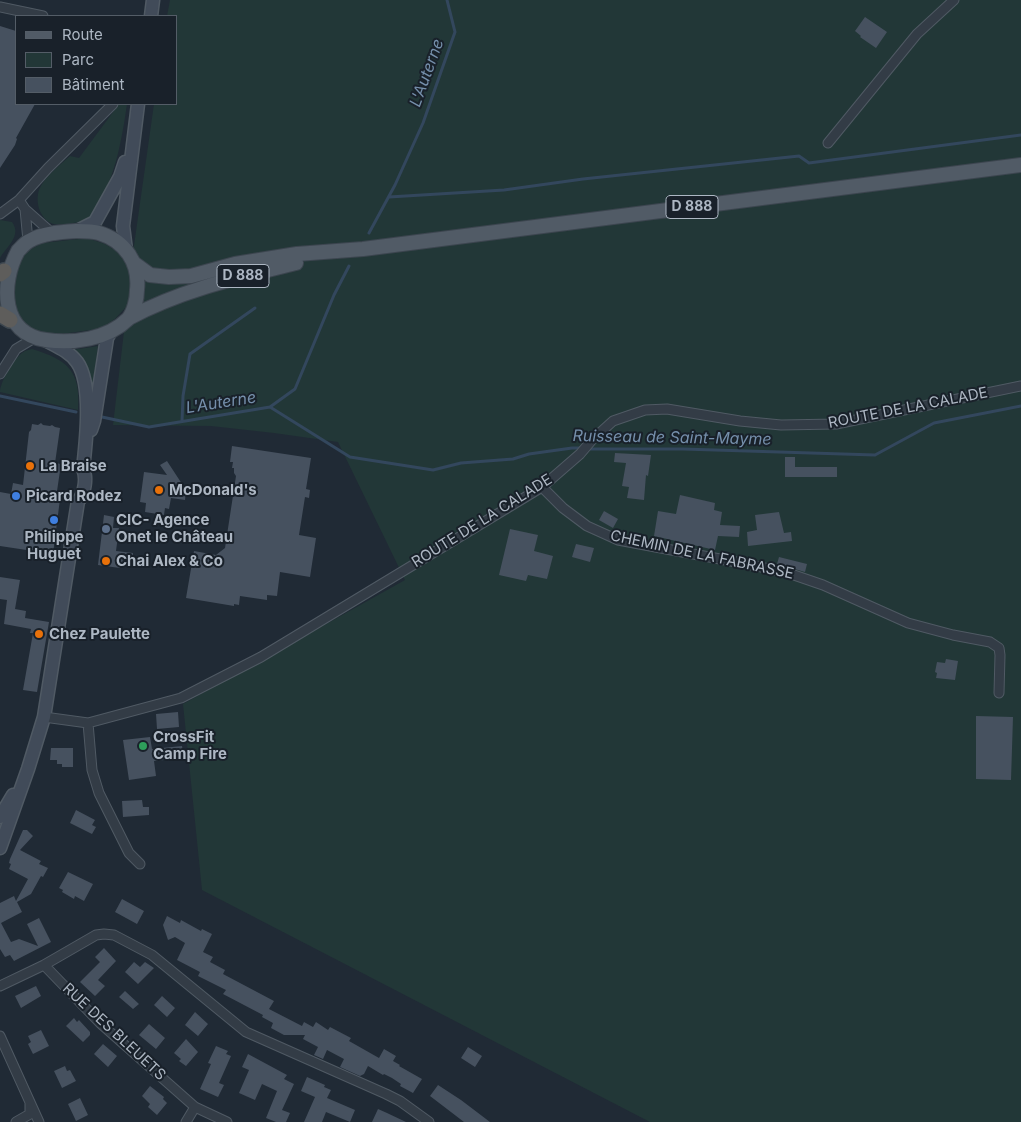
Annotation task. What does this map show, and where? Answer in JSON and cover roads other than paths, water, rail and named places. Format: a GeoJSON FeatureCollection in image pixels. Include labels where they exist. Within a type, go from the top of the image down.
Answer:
{"type":"FeatureCollection","features":[{"type":"Feature","properties":{"kind":"main road"},"geometry":{"type":"LineString","coordinates":[[150,15],[153,0]]}},
{"type":"Feature","properties":{"kind":"main road"},"geometry":{"type":"LineString","coordinates":[[126,250],[123,226],[138,105]]}},
{"type":"Feature","properties":{"kind":"main road"},"geometry":{"type":"LineString","coordinates":[[77,231],[95,222],[120,176],[133,136]]}},
{"type":"Feature","properties":{"kind":"main road","name":"D 888"},"geometry":{"type":"LineString","coordinates":[[135,264],[150,275],[169,277],[191,276],[236,264],[280,257],[363,249],[1021,165]]}},
{"type":"Feature","properties":{"kind":"main road"},"geometry":{"type":"LineString","coordinates":[[0,848],[44,718],[78,501],[75,496],[78,474],[83,469],[87,401],[85,381],[77,362],[65,350],[26,333],[9,320],[3,305],[2,272],[12,257],[28,241],[52,233],[97,232],[111,238],[126,250],[135,264],[138,281],[137,299],[129,318],[111,331],[95,337],[69,342],[40,339]]}},
{"type":"Feature","properties":{"kind":"main road","name":"D 888"},"geometry":{"type":"LineString","coordinates":[[129,318],[155,304],[240,277],[363,249]]}},
{"type":"Feature","properties":{"kind":"main road"},"geometry":{"type":"LineString","coordinates":[[85,449],[94,421],[106,338],[111,331]]}},
{"type":"Feature","properties":{"kind":"main road"},"geometry":{"type":"LineString","coordinates":[[0,817],[28,769]]}},
{"type":"Feature","properties":{"kind":"street"},"geometry":{"type":"LineString","coordinates":[[828,143],[917,34],[954,0]]}},
{"type":"Feature","properties":{"kind":"street"},"geometry":{"type":"LineString","coordinates":[[0,7],[38,15]]}},
{"type":"Feature","properties":{"kind":"street"},"geometry":{"type":"LineString","coordinates":[[0,214],[19,200],[48,168],[112,105]]}},
{"type":"Feature","properties":{"kind":"street"},"geometry":{"type":"LineString","coordinates":[[19,200],[25,209],[52,233]]}},
{"type":"Feature","properties":{"kind":"street"},"geometry":{"type":"LineString","coordinates":[[25,209],[28,241]]}},
{"type":"Feature","properties":{"kind":"street"},"geometry":{"type":"LineString","coordinates":[[9,320],[16,350]]}},
{"type":"Feature","properties":{"kind":"street"},"geometry":{"type":"LineString","coordinates":[[0,374],[16,350],[40,339]]}},
{"type":"Feature","properties":{"kind":"street","name":"ROUTE DE LA CALADE"},"geometry":{"type":"LineString","coordinates":[[44,718],[88,723],[181,698],[261,657],[542,487],[580,454],[613,421],[645,410],[667,409],[740,421],[781,425],[836,424],[1021,386]]}},
{"type":"Feature","properties":{"kind":"street","name":"CHEMIN DE LA FABRASSE"},"geometry":{"type":"LineString","coordinates":[[542,487],[563,508],[587,526],[618,540],[791,574],[823,585],[908,623],[953,635],[990,642],[999,648],[999,693]]}},
{"type":"Feature","properties":{"kind":"street"},"geometry":{"type":"LineString","coordinates":[[88,723],[92,770],[99,794],[129,853],[140,864]]}},
{"type":"Feature","properties":{"kind":"street"},"geometry":{"type":"LineString","coordinates":[[0,986],[44,965],[96,936],[104,934],[114,935],[152,955],[246,1032],[386,1094],[408,1106],[429,1122]]}},
{"type":"Feature","properties":{"kind":"street","name":"RUE DES BLEUETS"},"geometry":{"type":"LineString","coordinates":[[44,965],[101,1024],[195,1107],[227,1122]]}},
{"type":"Feature","properties":{"kind":"street"},"geometry":{"type":"LineString","coordinates":[[0,1036],[39,1122]]}},
{"type":"Feature","properties":{"kind":"street"},"geometry":{"type":"LineString","coordinates":[[16,1122],[30,1114],[30,1103]]}},
{"type":"Feature","properties":{"kind":"street"},"geometry":{"type":"LineString","coordinates":[[186,1122],[195,1107]]}},
{"type":"Feature","properties":{"kind":"waterway","name":"L'Auterne"},"geometry":{"type":"LineString","coordinates":[[369,233],[395,185],[423,123],[455,32],[447,0]]}},
{"type":"Feature","properties":{"kind":"waterway"},"geometry":{"type":"LineString","coordinates":[[389,197],[504,190],[583,179],[799,156],[809,163],[1021,135]]}},
{"type":"Feature","properties":{"kind":"waterway","name":"Ruisseau de Saint-Mayme"},"geometry":{"type":"LineString","coordinates":[[102,417],[149,427],[270,407],[295,389],[334,295],[349,266]]}},
{"type":"Feature","properties":{"kind":"waterway"},"geometry":{"type":"LineString","coordinates":[[182,421],[183,396],[190,354],[255,308]]}},
{"type":"Feature","properties":{"kind":"waterway","name":"L'Auterne"},"geometry":{"type":"LineString","coordinates":[[0,396],[76,412]]}},
{"type":"Feature","properties":{"kind":"waterway","name":"Ruisseau de Saint-Mayme"},"geometry":{"type":"LineString","coordinates":[[588,449],[683,449],[875,455],[934,423],[1021,406]]}},
{"type":"Feature","properties":{"kind":"waterway","name":"Ruisseau de Saint-Mayme"},"geometry":{"type":"LineString","coordinates":[[270,407],[350,457],[433,470],[461,463],[513,459],[529,454],[582,448]]}},
{"type":"Feature","properties":{"kind":"place","name":"La Braise"},"geometry":{"type":"Point","coordinates":[30,466]}},
{"type":"Feature","properties":{"kind":"place","name":"McDonald's"},"geometry":{"type":"Point","coordinates":[159,490]}},
{"type":"Feature","properties":{"kind":"place","name":"Picard Rodez"},"geometry":{"type":"Point","coordinates":[16,496]}},
{"type":"Feature","properties":{"kind":"place","name":"Philippe Huguet"},"geometry":{"type":"Point","coordinates":[54,520]}},
{"type":"Feature","properties":{"kind":"place","name":"CIC- Agence Onet le Château"},"geometry":{"type":"Point","coordinates":[106,529]}},
{"type":"Feature","properties":{"kind":"place","name":"Chai Alex & Co"},"geometry":{"type":"Point","coordinates":[106,561]}},
{"type":"Feature","properties":{"kind":"place","name":"Chez Paulette"},"geometry":{"type":"Point","coordinates":[39,634]}},
{"type":"Feature","properties":{"kind":"place","name":"CrossFit Camp Fire"},"geometry":{"type":"Point","coordinates":[143,746]}}]}
